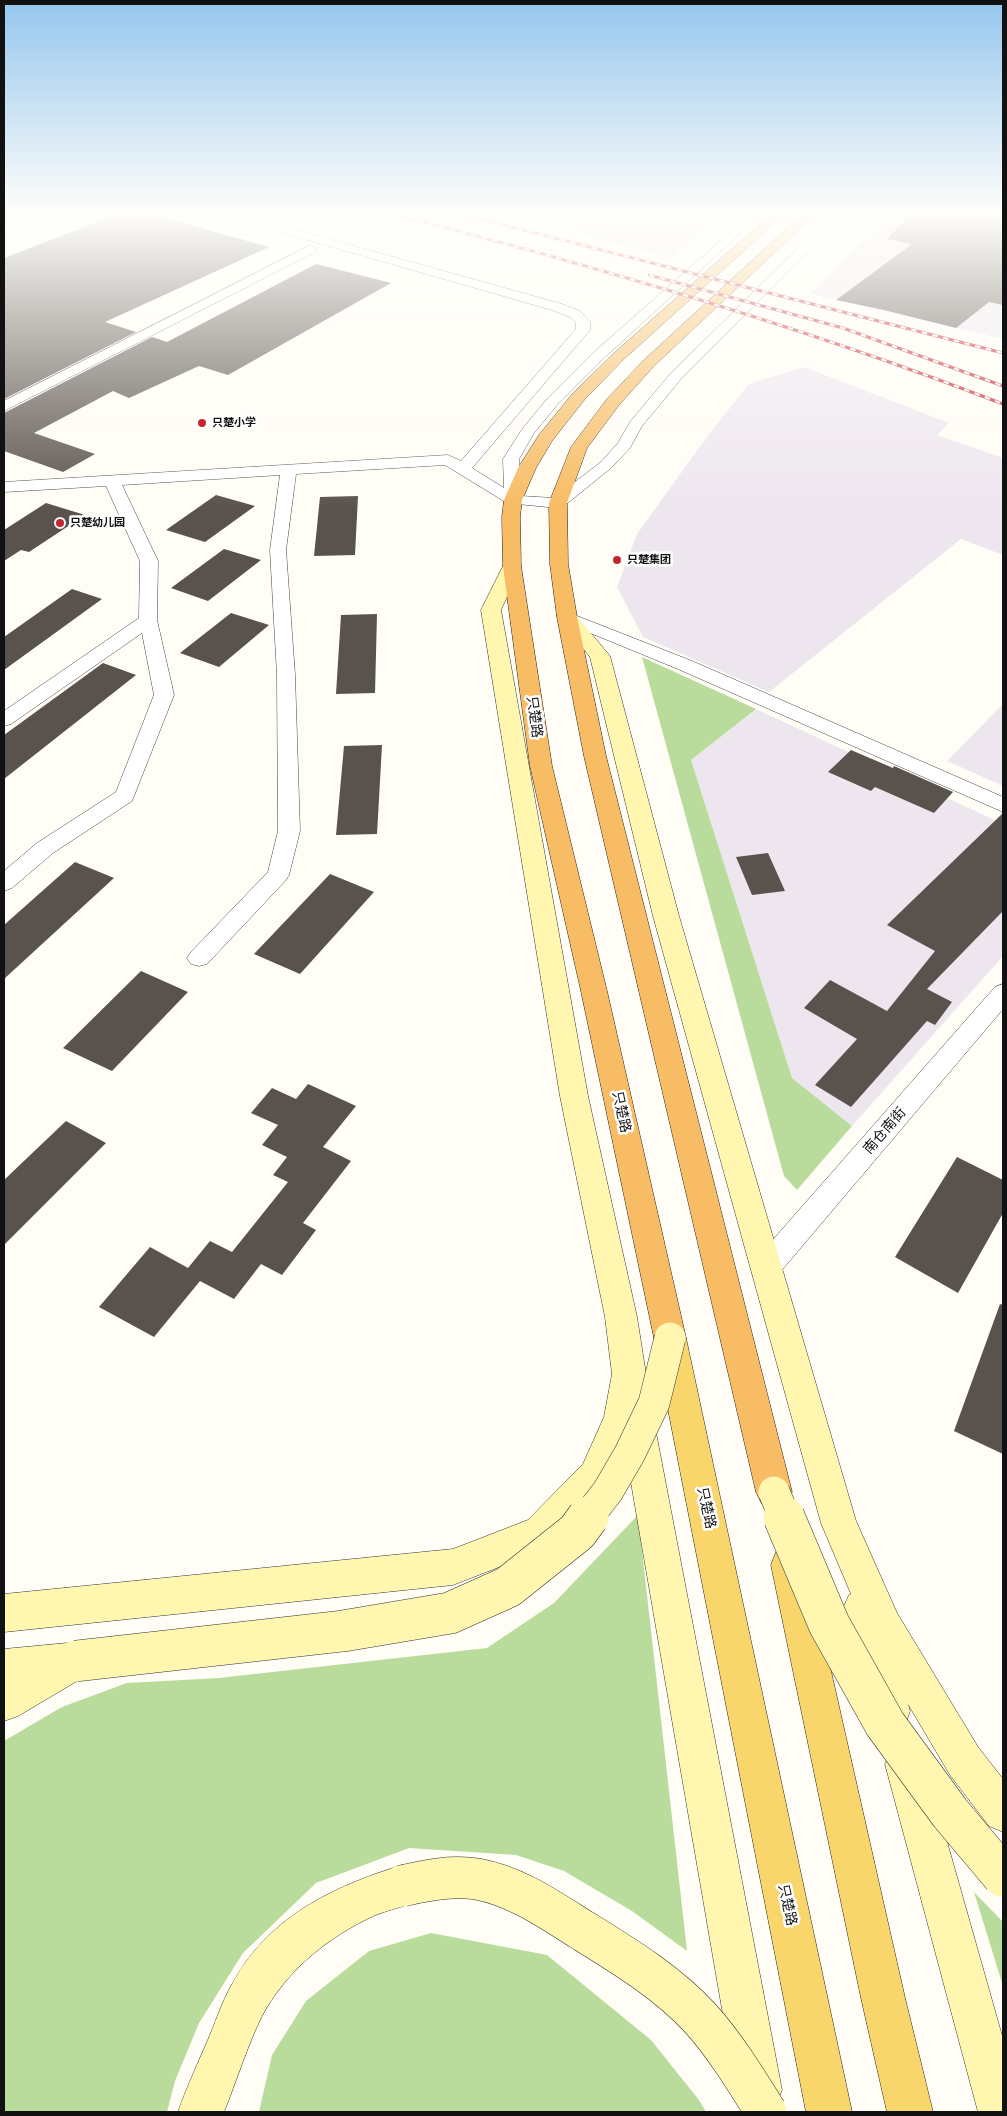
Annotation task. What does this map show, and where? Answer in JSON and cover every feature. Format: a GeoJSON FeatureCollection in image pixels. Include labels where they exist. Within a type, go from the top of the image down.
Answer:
{"type":"FeatureCollection","features":[{"type":"Feature","properties":{"kind":"highway","name":"只楚路"},"geometry":{"type":"LineString","coordinates":[[670,1338],[594,991],[541,766],[512,566],[511,517],[513,500],[527,468],[544,439],[579,396],[671,311]]}},
{"type":"Feature","properties":{"kind":"highway"},"geometry":{"type":"LineString","coordinates":[[705,311],[649,363],[614,402],[579,447],[558,503],[559,564],[595,756],[774,1492]]}},
{"type":"Feature","properties":{"kind":"main road"},"geometry":{"type":"LineString","coordinates":[[512,566],[491,610],[574,1096],[621,1317],[629,1374],[765,2112]]}},
{"type":"Feature","properties":{"kind":"main road"},"geometry":{"type":"LineString","coordinates":[[568,617],[600,656],[666,916],[839,1523],[1001,2112]]}},
{"type":"Feature","properties":{"kind":"main road"},"geometry":{"type":"LineString","coordinates":[[4,1668],[343,1631],[450,1614],[508,1587],[577,1532],[608,1491],[630,1453],[654,1403],[670,1338]]}},
{"type":"Feature","properties":{"kind":"main road","name":"只楚路"},"geometry":{"type":"LineString","coordinates":[[670,1338],[829,2112]]}},
{"type":"Feature","properties":{"kind":"main road"},"geometry":{"type":"LineString","coordinates":[[4,1613],[453,1567],[540,1533],[595,1476],[620,1418],[629,1374]]}},
{"type":"Feature","properties":{"kind":"main road"},"geometry":{"type":"LineString","coordinates":[[774,1492],[829,1624],[885,1724],[950,1813],[1003,1876]]}},
{"type":"Feature","properties":{"kind":"main road"},"geometry":{"type":"LineString","coordinates":[[774,1492],[880,1988],[910,2112]]}},
{"type":"Feature","properties":{"kind":"main road"},"geometry":{"type":"LineString","coordinates":[[839,1523],[884,1626],[964,1761],[1003,1812]]}},
{"type":"Feature","properties":{"kind":"main road"},"geometry":{"type":"LineString","coordinates":[[4,1702],[76,1661]]}},
{"type":"Feature","properties":{"kind":"main road"},"geometry":{"type":"LineString","coordinates":[[201,2112],[246,2002],[268,1969],[293,1942],[319,1922],[359,1900],[428,1879],[459,1877],[498,1884],[544,1906],[670,1988],[701,2020],[732,2058],[765,2112]]}},
{"type":"Feature","properties":{"kind":"street"},"geometry":{"type":"LineString","coordinates":[[4,406],[192,311]]}},
{"type":"Feature","properties":{"kind":"street"},"geometry":{"type":"LineString","coordinates":[[463,469],[583,330],[583,322],[575,314],[567,311]]}},
{"type":"Feature","properties":{"kind":"street"},"geometry":{"type":"LineString","coordinates":[[513,500],[511,459],[528,431],[552,402],[599,355],[649,311]]}},
{"type":"Feature","properties":{"kind":"street"},"geometry":{"type":"LineString","coordinates":[[4,487],[448,460],[513,500],[558,503],[606,465],[625,445],[636,425],[676,376],[742,311]]}},
{"type":"Feature","properties":{"kind":"street"},"geometry":{"type":"LineString","coordinates":[[199,958],[278,875],[289,831],[286,675],[278,550],[289,470]]}},
{"type":"Feature","properties":{"kind":"street"},"geometry":{"type":"LineString","coordinates":[[4,883],[45,848],[125,796],[164,695],[148,620],[149,561],[112,481]]}},
{"type":"Feature","properties":{"kind":"street"},"geometry":{"type":"LineString","coordinates":[[568,617],[694,669],[1003,805]]}},
{"type":"Feature","properties":{"kind":"street"},"geometry":{"type":"LineString","coordinates":[[4,720],[148,620]]}},
{"type":"Feature","properties":{"kind":"street","name":"南仓南街"},"geometry":{"type":"LineString","coordinates":[[766,1268],[1003,993]]}},
{"type":"Feature","properties":{"kind":"shaded area"},"geometry":{"type":"Polygon","coordinates":[[[882,311],[1003,311],[1003,339],[882,311]]]}},
{"type":"Feature","properties":{"kind":"shaded area"},"geometry":{"type":"Polygon","coordinates":[[[804,367],[949,423],[937,435],[1003,458],[1003,555],[961,539],[769,692],[643,637],[617,587],[637,534],[709,434],[749,384],[804,367]]]}},
{"type":"Feature","properties":{"kind":"shaded area"},"geometry":{"type":"Polygon","coordinates":[[[1003,704],[1003,786],[947,761],[1003,704]]]}},
{"type":"Feature","properties":{"kind":"shaded area"},"geometry":{"type":"Polygon","coordinates":[[[756,709],[1003,824],[1003,956],[852,1126],[792,1078],[691,760],[756,709]]]}},
{"type":"Feature","properties":{"kind":"green space"},"geometry":{"type":"Polygon","coordinates":[[[642,657],[756,709],[691,760],[792,1078],[852,1126],[797,1190],[784,1176],[642,657]]]}},
{"type":"Feature","properties":{"kind":"green space"},"geometry":{"type":"Polygon","coordinates":[[[638,1515],[687,1951],[632,1911],[564,1871],[516,1855],[409,1848],[316,1883],[243,1953],[199,2023],[175,2081],[167,2112],[4,2112],[4,1741],[62,1707],[127,1683],[219,1678],[487,1648],[554,1603],[638,1515]]]}},
{"type":"Feature","properties":{"kind":"green space"},"geometry":{"type":"Polygon","coordinates":[[[974,1892],[1003,1922],[1003,1986],[974,1892]]]}},
{"type":"Feature","properties":{"kind":"green space"},"geometry":{"type":"Polygon","coordinates":[[[431,1933],[547,1955],[651,2040],[699,2100],[706,2112],[259,2112],[272,2055],[306,2001],[369,1951],[431,1933]]]}},
{"type":"Feature","properties":{"kind":"building"},"geometry":{"type":"Polygon","coordinates":[[[4,311],[130,311],[105,322],[136,332],[4,399],[4,311]]]}},
{"type":"Feature","properties":{"kind":"building"},"geometry":{"type":"Polygon","coordinates":[[[227,311],[342,311],[228,375],[199,366],[129,398],[113,391],[34,433],[95,454],[63,472],[4,451],[4,413],[152,337],[167,342],[227,311]]]}},
{"type":"Feature","properties":{"kind":"building"},"geometry":{"type":"Polygon","coordinates":[[[887,311],[978,311],[956,328],[887,311]]]}},
{"type":"Feature","properties":{"kind":"building"},"geometry":{"type":"Polygon","coordinates":[[[216,495],[255,506],[205,542],[166,530],[216,495]]]}},
{"type":"Feature","properties":{"kind":"building"},"geometry":{"type":"Polygon","coordinates":[[[358,496],[355,555],[314,556],[320,497],[358,496]]]}},
{"type":"Feature","properties":{"kind":"building"},"geometry":{"type":"Polygon","coordinates":[[[46,503],[85,515],[29,552],[21,550],[4,561],[4,530],[46,503]]]}},
{"type":"Feature","properties":{"kind":"building"},"geometry":{"type":"Polygon","coordinates":[[[224,549],[261,560],[208,601],[171,588],[224,549]]]}},
{"type":"Feature","properties":{"kind":"building"},"geometry":{"type":"Polygon","coordinates":[[[72,589],[102,599],[4,670],[4,637],[72,589]]]}},
{"type":"Feature","properties":{"kind":"building"},"geometry":{"type":"Polygon","coordinates":[[[231,613],[269,625],[219,667],[180,653],[231,613]]]}},
{"type":"Feature","properties":{"kind":"building"},"geometry":{"type":"Polygon","coordinates":[[[377,614],[375,693],[336,694],[341,615],[377,614]]]}},
{"type":"Feature","properties":{"kind":"building"},"geometry":{"type":"Polygon","coordinates":[[[103,663],[136,675],[4,779],[4,735],[103,663]]]}},
{"type":"Feature","properties":{"kind":"building"},"geometry":{"type":"Polygon","coordinates":[[[382,745],[377,834],[336,835],[344,746],[382,745]]]}},
{"type":"Feature","properties":{"kind":"building"},"geometry":{"type":"Polygon","coordinates":[[[851,750],[893,768],[894,766],[953,792],[934,813],[875,787],[871,791],[828,772],[851,750]]]}},
{"type":"Feature","properties":{"kind":"building"},"geometry":{"type":"Polygon","coordinates":[[[1002,814],[1003,911],[927,989],[952,1002],[935,1025],[927,1021],[851,1107],[815,1085],[857,1039],[804,1008],[830,980],[887,1011],[935,951],[887,925],[1002,814]]]}},
{"type":"Feature","properties":{"kind":"building"},"geometry":{"type":"Polygon","coordinates":[[[768,853],[785,891],[752,895],[736,857],[768,853]]]}},
{"type":"Feature","properties":{"kind":"building"},"geometry":{"type":"Polygon","coordinates":[[[75,862],[114,878],[4,979],[4,925],[75,862]]]}},
{"type":"Feature","properties":{"kind":"building"},"geometry":{"type":"Polygon","coordinates":[[[330,874],[374,892],[300,974],[254,954],[330,874]]]}},
{"type":"Feature","properties":{"kind":"building"},"geometry":{"type":"Polygon","coordinates":[[[141,971],[188,992],[112,1071],[63,1048],[141,971]]]}},
{"type":"Feature","properties":{"kind":"building"},"geometry":{"type":"Polygon","coordinates":[[[308,1084],[356,1106],[323,1147],[351,1161],[303,1223],[316,1230],[282,1275],[261,1264],[234,1299],[200,1281],[154,1337],[99,1307],[150,1247],[188,1268],[210,1241],[232,1252],[288,1182],[273,1175],[287,1157],[262,1145],[278,1125],[251,1113],[272,1088],[296,1099],[308,1084]]]}},
{"type":"Feature","properties":{"kind":"building"},"geometry":{"type":"Polygon","coordinates":[[[66,1121],[106,1143],[4,1245],[4,1180],[66,1121]]]}},
{"type":"Feature","properties":{"kind":"building"},"geometry":{"type":"Polygon","coordinates":[[[957,1157],[1003,1180],[1003,1213],[958,1293],[895,1257],[957,1157]]]}},
{"type":"Feature","properties":{"kind":"building"},"geometry":{"type":"Polygon","coordinates":[[[1000,1304],[1003,1305],[1003,1454],[954,1431],[1000,1304]]]}},
{"type":"Feature","properties":{"kind":"railway"},"geometry":{"type":"LineString","coordinates":[[735,311],[851,349],[1003,404]]}},
{"type":"Feature","properties":{"kind":"railway"},"geometry":{"type":"LineString","coordinates":[[780,311],[843,328],[1003,386]]}},
{"type":"Feature","properties":{"kind":"railway"},"geometry":{"type":"LineString","coordinates":[[838,311],[1003,353]]}},
{"type":"Feature","properties":{"kind":"place","name":"只楚小学"},"geometry":{"type":"Point","coordinates":[202,423]}},
{"type":"Feature","properties":{"kind":"place","name":"只楚幼儿园"},"geometry":{"type":"Point","coordinates":[60,523]}},
{"type":"Feature","properties":{"kind":"place","name":"只楚集团"},"geometry":{"type":"Point","coordinates":[617,560]}}]}
